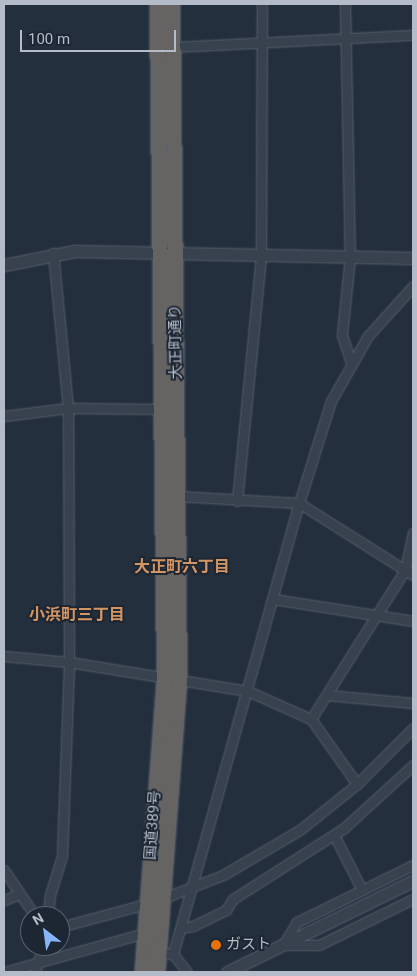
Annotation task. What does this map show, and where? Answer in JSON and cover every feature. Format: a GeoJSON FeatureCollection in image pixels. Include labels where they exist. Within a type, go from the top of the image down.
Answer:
{"type":"FeatureCollection","features":[{"type":"Feature","properties":{"kind":"highway","name":"大正町通り"},"geometry":{"type":"LineString","coordinates":[[157,4],[178,496],[172,678]]}},
{"type":"Feature","properties":{"kind":"highway","name":"大正町通り"},"geometry":{"type":"LineString","coordinates":[[172,4],[173,47],[161,409],[172,678]]}},
{"type":"Feature","properties":{"kind":"highway","name":"国道389号"},"geometry":{"type":"LineString","coordinates":[[157,972],[166,954],[164,898],[172,678]]}},
{"type":"Feature","properties":{"kind":"highway","name":"国道389号"},"geometry":{"type":"LineString","coordinates":[[142,972],[144,933],[172,678]]}},
{"type":"Feature","properties":{"kind":"street"},"geometry":{"type":"LineString","coordinates":[[237,501],[261,256],[262,4]]}},
{"type":"Feature","properties":{"kind":"street"},"geometry":{"type":"LineString","coordinates":[[345,4],[350,257],[342,335],[351,363]]}},
{"type":"Feature","properties":{"kind":"street"},"geometry":{"type":"LineString","coordinates":[[173,47],[346,40],[413,35]]}},
{"type":"Feature","properties":{"kind":"street"},"geometry":{"type":"LineString","coordinates":[[50,906],[62,856],[69,662],[68,408],[53,253]]}},
{"type":"Feature","properties":{"kind":"street"},"geometry":{"type":"LineString","coordinates":[[4,264],[53,253],[413,258]]}},
{"type":"Feature","properties":{"kind":"street"},"geometry":{"type":"LineString","coordinates":[[187,972],[166,954],[181,928],[299,503],[331,402],[351,363],[368,336],[413,286]]}},
{"type":"Feature","properties":{"kind":"street"},"geometry":{"type":"LineString","coordinates":[[4,416],[68,408],[161,409]]}},
{"type":"Feature","properties":{"kind":"street"},"geometry":{"type":"LineString","coordinates":[[178,496],[237,501],[299,503],[409,572]]}},
{"type":"Feature","properties":{"kind":"street"},"geometry":{"type":"LineString","coordinates":[[311,720],[378,614],[409,572],[413,534]]}},
{"type":"Feature","properties":{"kind":"street"},"geometry":{"type":"LineString","coordinates":[[273,599],[413,621]]}},
{"type":"Feature","properties":{"kind":"street"},"geometry":{"type":"LineString","coordinates":[[4,656],[69,662],[248,691],[311,720],[357,784]]}},
{"type":"Feature","properties":{"kind":"street"},"geometry":{"type":"LineString","coordinates":[[327,695],[413,703]]}},
{"type":"Feature","properties":{"kind":"street"},"geometry":{"type":"LineString","coordinates":[[70,925],[164,898],[261,854],[301,829],[357,784],[413,728]]}},
{"type":"Feature","properties":{"kind":"street"},"geometry":{"type":"LineString","coordinates":[[181,928],[193,926],[226,910],[234,899],[334,835],[387,792],[413,765]]}},
{"type":"Feature","properties":{"kind":"street"},"geometry":{"type":"LineString","coordinates":[[334,835],[362,890]]}},
{"type":"Feature","properties":{"kind":"street"},"geometry":{"type":"LineString","coordinates":[[283,945],[297,922],[413,865]]}},
{"type":"Feature","properties":{"kind":"street"},"geometry":{"type":"LineString","coordinates":[[4,870],[28,906]]}},
{"type":"Feature","properties":{"kind":"street"},"geometry":{"type":"LineString","coordinates":[[228,972],[413,881]]}},
{"type":"Feature","properties":{"kind":"street"},"geometry":{"type":"LineString","coordinates":[[4,900],[20,894]]}},
{"type":"Feature","properties":{"kind":"street"},"geometry":{"type":"LineString","coordinates":[[283,945],[319,945],[413,899]]}},
{"type":"Feature","properties":{"kind":"street"},"geometry":{"type":"LineString","coordinates":[[4,972],[144,933]]}},
{"type":"Feature","properties":{"kind":"street"},"geometry":{"type":"LineString","coordinates":[[34,972],[40,956]]}},
{"type":"Feature","properties":{"kind":"place","name":"ガスト"},"geometry":{"type":"Point","coordinates":[216,945]}},
{"type":"Feature","properties":{"kind":"district","name":"大正町六丁目"},"geometry":{"type":"Point","coordinates":[182,567]}},
{"type":"Feature","properties":{"kind":"district","name":"小浜町三丁目"},"geometry":{"type":"Point","coordinates":[77,615]}}]}
